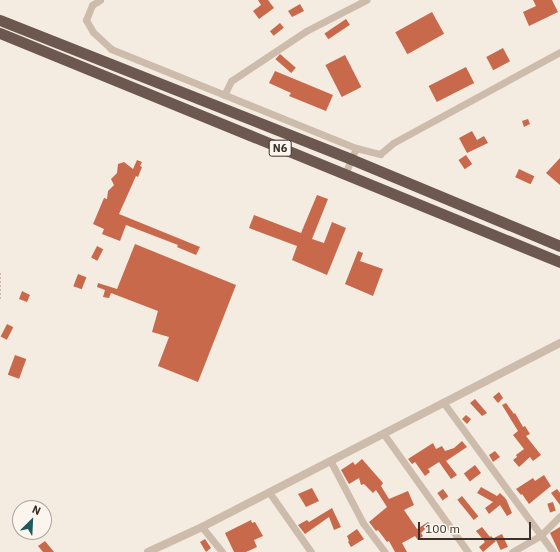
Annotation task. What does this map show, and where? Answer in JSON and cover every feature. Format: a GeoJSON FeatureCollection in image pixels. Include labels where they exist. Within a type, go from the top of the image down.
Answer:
{"type":"FeatureCollection","features":[{"type":"Feature","properties":{"kind":"highway","name":"N6"},"geometry":{"type":"LineString","coordinates":[[0,20],[351,159],[560,246]]}},
{"type":"Feature","properties":{"kind":"highway","name":"N6"},"geometry":{"type":"LineString","coordinates":[[0,33],[560,262]]}},
{"type":"Feature","properties":{"kind":"street"},"geometry":{"type":"LineString","coordinates":[[100,0],[92,5],[86,20],[93,32],[111,49],[356,148],[380,154],[393,144],[560,52]]}},
{"type":"Feature","properties":{"kind":"street"},"geometry":{"type":"LineString","coordinates":[[224,95],[231,81],[306,31],[366,0]]}},
{"type":"Feature","properties":{"kind":"street"},"geometry":{"type":"LineString","coordinates":[[344,174],[356,148]]}},
{"type":"Feature","properties":{"kind":"street"},"geometry":{"type":"LineString","coordinates":[[148,552],[202,527],[560,343]]}},
{"type":"Feature","properties":{"kind":"street"},"geometry":{"type":"LineString","coordinates":[[443,402],[553,552]]}},
{"type":"Feature","properties":{"kind":"street"},"geometry":{"type":"LineString","coordinates":[[383,434],[468,552]]}},
{"type":"Feature","properties":{"kind":"street"},"geometry":{"type":"LineString","coordinates":[[330,462],[363,523],[385,552]]}},
{"type":"Feature","properties":{"kind":"street"},"geometry":{"type":"LineString","coordinates":[[269,492],[311,552]]}},
{"type":"Feature","properties":{"kind":"street"},"geometry":{"type":"LineString","coordinates":[[512,552],[541,535],[560,516]]}},
{"type":"Feature","properties":{"kind":"street"},"geometry":{"type":"LineString","coordinates":[[202,527],[222,552]]}},
{"type":"Feature","properties":{"kind":"path"},"geometry":{"type":"LineString","coordinates":[[0,273],[0,299]]}},
{"type":"Feature","properties":{"kind":"building"},"geometry":{"type":"Polygon","coordinates":[[[258,0],[268,0],[274,8],[259,19],[253,11],[261,5],[258,0]]]}},
{"type":"Feature","properties":{"kind":"building"},"geometry":{"type":"Polygon","coordinates":[[[533,0],[552,0],[558,12],[529,26],[523,12],[536,6],[533,0]]]}},
{"type":"Feature","properties":{"kind":"building"},"geometry":{"type":"Polygon","coordinates":[[[300,4],[304,11],[292,17],[288,11],[300,4]]]}},
{"type":"Feature","properties":{"kind":"building"},"geometry":{"type":"Polygon","coordinates":[[[432,12],[444,34],[407,54],[395,32],[432,12]]]}},
{"type":"Feature","properties":{"kind":"building"},"geometry":{"type":"Polygon","coordinates":[[[346,19],[350,25],[328,39],[324,34],[346,19]]]}},
{"type":"Feature","properties":{"kind":"building"},"geometry":{"type":"Polygon","coordinates":[[[280,23],[284,28],[274,36],[270,31],[280,23]]]}},
{"type":"Feature","properties":{"kind":"building"},"geometry":{"type":"Polygon","coordinates":[[[503,48],[510,61],[493,70],[486,57],[503,48]]]}},
{"type":"Feature","properties":{"kind":"building"},"geometry":{"type":"Polygon","coordinates":[[[280,54],[296,68],[291,73],[275,59],[280,54]]]}},
{"type":"Feature","properties":{"kind":"building"},"geometry":{"type":"Polygon","coordinates":[[[345,55],[361,87],[342,97],[325,65],[345,55]]]}},
{"type":"Feature","properties":{"kind":"building"},"geometry":{"type":"Polygon","coordinates":[[[466,67],[474,83],[437,102],[429,86],[466,67]]]}},
{"type":"Feature","properties":{"kind":"building"},"geometry":{"type":"Polygon","coordinates":[[[275,71],[333,95],[326,111],[289,96],[291,93],[269,83],[275,71]]]}},
{"type":"Feature","properties":{"kind":"building"},"geometry":{"type":"Polygon","coordinates":[[[528,119],[530,124],[524,127],[522,121],[528,119]]]}},
{"type":"Feature","properties":{"kind":"building"},"geometry":{"type":"Polygon","coordinates":[[[472,131],[477,140],[484,136],[488,143],[467,153],[459,138],[472,131]]]}},
{"type":"Feature","properties":{"kind":"building"},"geometry":{"type":"Polygon","coordinates":[[[466,155],[472,164],[465,169],[459,160],[466,155]]]}},
{"type":"Feature","properties":{"kind":"building"},"geometry":{"type":"Polygon","coordinates":[[[560,158],[560,185],[546,173],[560,158]]]}},
{"type":"Feature","properties":{"kind":"building"},"geometry":{"type":"Polygon","coordinates":[[[137,160],[142,162],[140,166],[142,167],[138,177],[136,176],[119,214],[200,247],[196,255],[177,247],[178,245],[126,225],[120,241],[102,234],[104,229],[93,224],[104,198],[107,199],[108,191],[114,185],[111,179],[117,173],[118,164],[124,162],[133,169],[137,160]]]}},
{"type":"Feature","properties":{"kind":"building"},"geometry":{"type":"Polygon","coordinates":[[[519,169],[534,176],[531,184],[515,177],[519,169]]]}},
{"type":"Feature","properties":{"kind":"building"},"geometry":{"type":"Polygon","coordinates":[[[317,195],[328,199],[312,239],[324,243],[332,222],[346,228],[327,275],[292,260],[297,246],[249,228],[254,215],[301,233],[317,195]]]}},
{"type":"Feature","properties":{"kind":"building"},"geometry":{"type":"Polygon","coordinates":[[[135,244],[236,285],[198,382],[158,366],[169,337],[152,332],[158,311],[111,293],[109,298],[103,297],[105,290],[97,287],[98,283],[117,289],[135,244]]]}},
{"type":"Feature","properties":{"kind":"building"},"geometry":{"type":"Polygon","coordinates":[[[97,246],[103,249],[97,261],[91,258],[97,246]]]}},
{"type":"Feature","properties":{"kind":"building"},"geometry":{"type":"Polygon","coordinates":[[[358,251],[363,253],[360,261],[383,269],[373,296],[345,284],[358,251]]]}},
{"type":"Feature","properties":{"kind":"building"},"geometry":{"type":"Polygon","coordinates":[[[78,274],[86,277],[82,289],[73,286],[78,274]]]}},
{"type":"Feature","properties":{"kind":"building"},"geometry":{"type":"Polygon","coordinates":[[[22,291],[30,295],[27,302],[19,299],[22,291]]]}},
{"type":"Feature","properties":{"kind":"building"},"geometry":{"type":"Polygon","coordinates":[[[7,324],[13,327],[7,340],[1,336],[7,324]]]}},
{"type":"Feature","properties":{"kind":"building"},"geometry":{"type":"Polygon","coordinates":[[[15,355],[26,359],[19,379],[8,375],[15,355]]]}},
{"type":"Feature","properties":{"kind":"building"},"geometry":{"type":"Polygon","coordinates":[[[499,392],[503,398],[498,403],[493,397],[499,392]]]}},
{"type":"Feature","properties":{"kind":"building"},"geometry":{"type":"Polygon","coordinates":[[[475,399],[487,413],[482,416],[470,403],[475,399]]]}},
{"type":"Feature","properties":{"kind":"building"},"geometry":{"type":"Polygon","coordinates":[[[506,403],[514,414],[515,413],[523,427],[525,426],[530,434],[526,436],[541,455],[533,461],[530,457],[519,467],[513,460],[517,457],[516,455],[524,449],[513,435],[518,431],[502,405],[506,403]]]}},
{"type":"Feature","properties":{"kind":"building"},"geometry":{"type":"Polygon","coordinates":[[[466,415],[471,419],[467,424],[462,419],[466,415]]]}},
{"type":"Feature","properties":{"kind":"building"},"geometry":{"type":"Polygon","coordinates":[[[462,441],[467,447],[446,461],[457,475],[451,479],[439,462],[428,469],[430,472],[425,476],[415,462],[412,464],[408,459],[433,443],[436,449],[442,446],[445,451],[454,448],[462,441]]]}},
{"type":"Feature","properties":{"kind":"building"},"geometry":{"type":"Polygon","coordinates":[[[495,451],[500,457],[493,462],[489,455],[495,451]]]}},
{"type":"Feature","properties":{"kind":"building"},"geometry":{"type":"Polygon","coordinates":[[[362,459],[383,483],[381,486],[389,499],[408,491],[414,505],[404,510],[417,529],[428,522],[430,524],[421,533],[423,536],[418,540],[415,536],[402,543],[407,552],[395,552],[389,541],[387,542],[378,530],[376,531],[369,522],[387,507],[376,490],[373,493],[364,484],[361,485],[359,478],[349,484],[341,470],[353,462],[355,465],[362,459]]]}},
{"type":"Feature","properties":{"kind":"building"},"geometry":{"type":"Polygon","coordinates":[[[475,465],[481,473],[470,481],[464,473],[475,465]]]}},
{"type":"Feature","properties":{"kind":"building"},"geometry":{"type":"Polygon","coordinates":[[[544,475],[551,486],[529,504],[522,494],[521,495],[516,489],[533,478],[535,481],[544,475]]]}},
{"type":"Feature","properties":{"kind":"building"},"geometry":{"type":"Polygon","coordinates":[[[481,487],[497,496],[500,493],[506,499],[512,513],[507,516],[500,505],[489,514],[485,508],[493,502],[477,493],[481,487]]]}},
{"type":"Feature","properties":{"kind":"building"},"geometry":{"type":"Polygon","coordinates":[[[312,488],[319,501],[306,507],[298,494],[312,488]]]}},
{"type":"Feature","properties":{"kind":"building"},"geometry":{"type":"Polygon","coordinates":[[[443,489],[448,496],[443,500],[437,493],[443,489]]]}},
{"type":"Feature","properties":{"kind":"building"},"geometry":{"type":"Polygon","coordinates":[[[557,489],[560,493],[560,505],[551,493],[557,489]]]}},
{"type":"Feature","properties":{"kind":"building"},"geometry":{"type":"Polygon","coordinates":[[[462,496],[478,516],[474,520],[457,500],[462,496]]]}},
{"type":"Feature","properties":{"kind":"building"},"geometry":{"type":"Polygon","coordinates":[[[553,502],[556,511],[550,512],[547,504],[553,502]]]}},
{"type":"Feature","properties":{"kind":"building"},"geometry":{"type":"Polygon","coordinates":[[[332,508],[341,527],[334,530],[329,517],[305,534],[298,525],[307,520],[309,522],[332,508]]]}},
{"type":"Feature","properties":{"kind":"building"},"geometry":{"type":"Polygon","coordinates":[[[251,520],[252,523],[255,522],[263,536],[254,540],[257,547],[246,552],[234,552],[225,533],[251,520]]]}},
{"type":"Feature","properties":{"kind":"building"},"geometry":{"type":"Polygon","coordinates":[[[482,527],[490,537],[491,536],[496,541],[483,552],[479,547],[485,542],[476,531],[482,527]]]}},
{"type":"Feature","properties":{"kind":"building"},"geometry":{"type":"Polygon","coordinates":[[[560,527],[560,552],[559,552],[550,533],[560,527]]]}},
{"type":"Feature","properties":{"kind":"building"},"geometry":{"type":"Polygon","coordinates":[[[357,529],[364,539],[351,547],[347,536],[357,529]]]}},
{"type":"Feature","properties":{"kind":"building"},"geometry":{"type":"Polygon","coordinates":[[[502,534],[508,547],[501,550],[495,537],[502,534]]]}},
{"type":"Feature","properties":{"kind":"building"},"geometry":{"type":"Polygon","coordinates":[[[205,539],[211,548],[206,552],[200,542],[205,539]]]}},
{"type":"Feature","properties":{"kind":"building"},"geometry":{"type":"Polygon","coordinates":[[[45,541],[54,552],[43,552],[38,546],[45,541]]]}}]}
